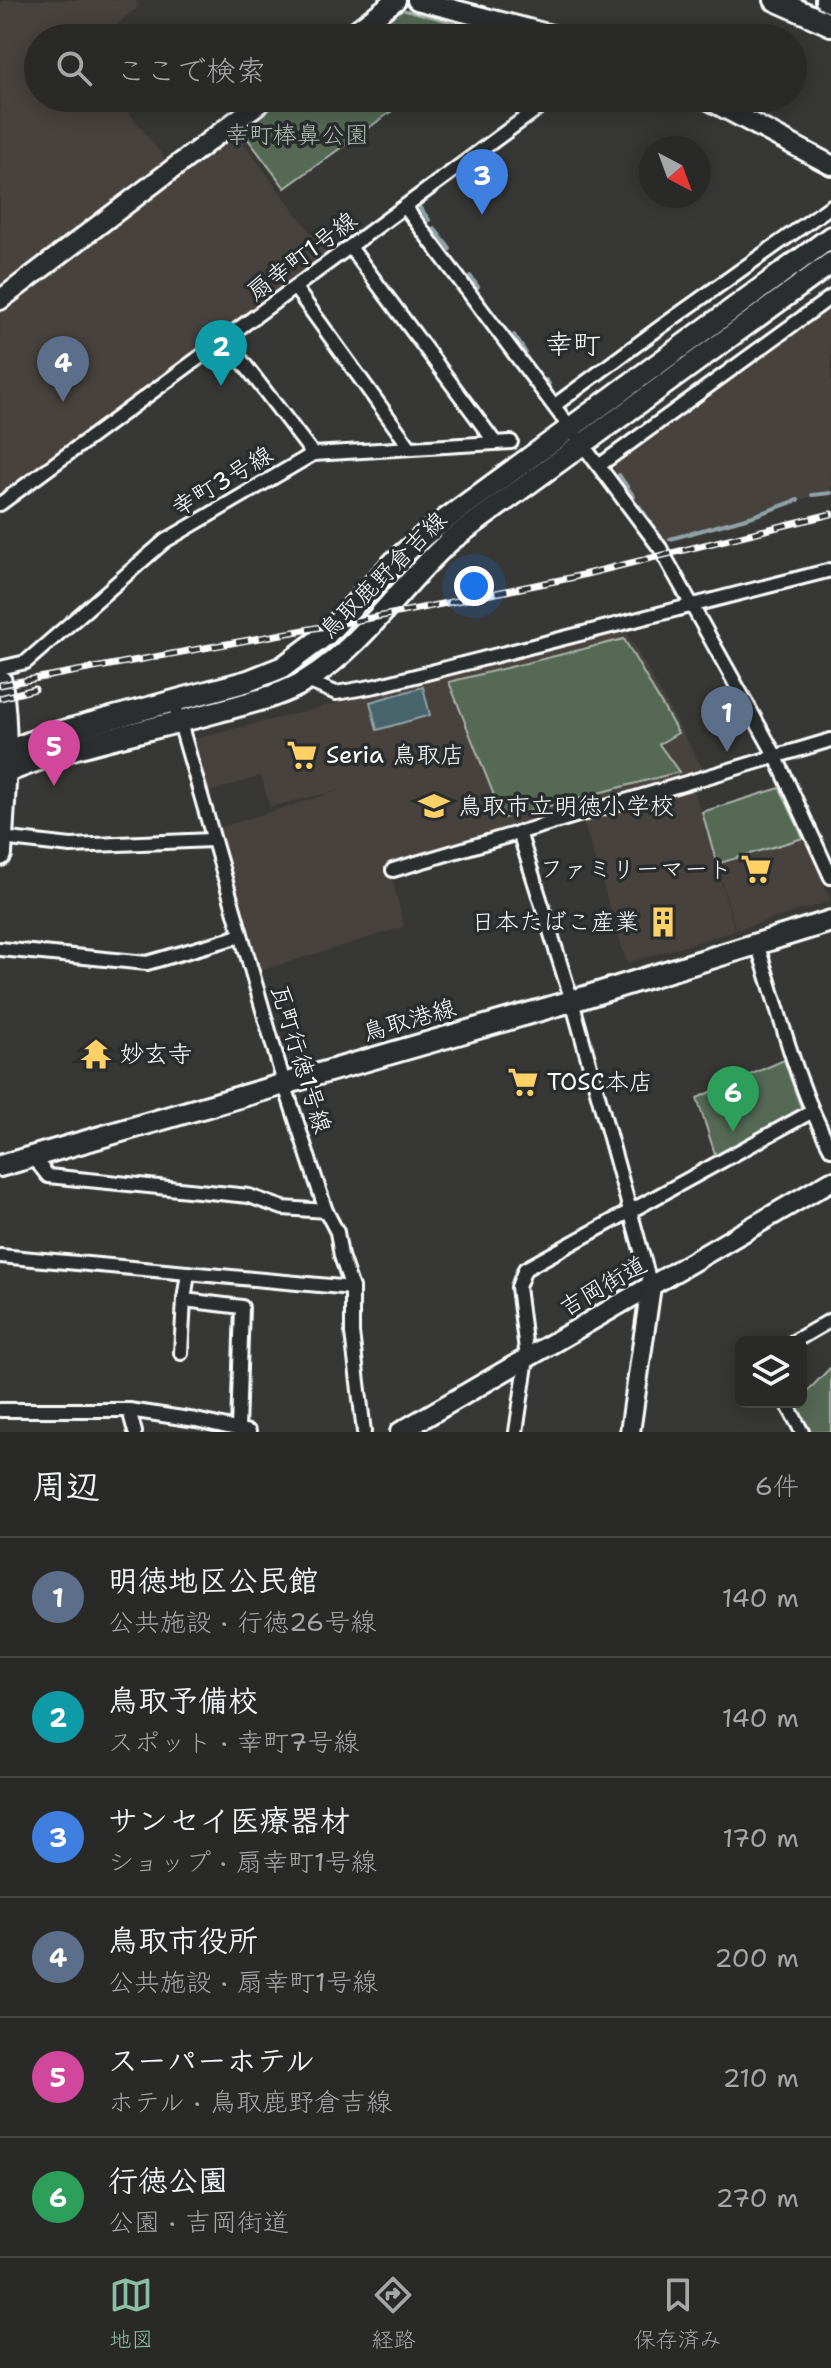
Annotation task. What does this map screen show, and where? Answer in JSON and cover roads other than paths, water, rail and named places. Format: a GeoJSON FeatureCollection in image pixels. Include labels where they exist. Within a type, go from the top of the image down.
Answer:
{"type":"FeatureCollection","features":[{"type":"Feature","properties":{"kind":"highway"},"geometry":{"type":"LineString","coordinates":[[0,682],[5,712],[0,854]]}},
{"type":"Feature","properties":{"kind":"main road"},"geometry":{"type":"LineString","coordinates":[[775,0],[831,25]]}},
{"type":"Feature","properties":{"kind":"main road","name":"鳥取鹿野倉吉線"},"geometry":{"type":"LineString","coordinates":[[176,712],[261,699],[307,681],[357,640],[443,548],[762,286],[831,237]]}},
{"type":"Feature","properties":{"kind":"main road","name":"鳥取鹿野倉吉線"},"geometry":{"type":"LineString","coordinates":[[2,764],[60,753],[176,712],[290,663],[327,634],[394,562],[427,533],[776,304],[831,263]]}},
{"type":"Feature","properties":{"kind":"main road","name":"鳥取港線"},"geometry":{"type":"LineString","coordinates":[[0,1166],[572,1001],[831,921]]}},
{"type":"Feature","properties":{"kind":"street"},"geometry":{"type":"LineString","coordinates":[[364,24],[396,0]]}},
{"type":"Feature","properties":{"kind":"street"},"geometry":{"type":"LineString","coordinates":[[417,0],[509,24]]}},
{"type":"Feature","properties":{"kind":"street"},"geometry":{"type":"LineString","coordinates":[[0,300],[248,112]]}},
{"type":"Feature","properties":{"kind":"street","name":"扇幸町1号線"},"geometry":{"type":"LineString","coordinates":[[0,504],[533,112]]}},
{"type":"Feature","properties":{"kind":"street"},"geometry":{"type":"LineString","coordinates":[[731,112],[831,165]]}},
{"type":"Feature","properties":{"kind":"street"},"geometry":{"type":"LineString","coordinates":[[555,405],[831,206]]}},
{"type":"Feature","properties":{"kind":"street"},"geometry":{"type":"LineString","coordinates":[[405,207],[660,548],[775,755],[831,877]]}},
{"type":"Feature","properties":{"kind":"street"},"geometry":{"type":"LineString","coordinates":[[350,247],[494,441]]}},
{"type":"Feature","properties":{"kind":"street"},"geometry":{"type":"LineString","coordinates":[[295,288],[409,446]]}},
{"type":"Feature","properties":{"kind":"street"},"geometry":{"type":"LineString","coordinates":[[600,465],[831,297]]}},
{"type":"Feature","properties":{"kind":"street"},"geometry":{"type":"LineString","coordinates":[[226,340],[313,454]]}},
{"type":"Feature","properties":{"kind":"street","name":"幸町3号線"},"geometry":{"type":"LineString","coordinates":[[0,668],[26,662],[165,541],[313,454],[511,442]]}},
{"type":"Feature","properties":{"kind":"street"},"geometry":{"type":"LineString","coordinates":[[307,681],[336,693],[376,686],[831,570]]}},
{"type":"Feature","properties":{"kind":"street","name":"瓦町行徳1号線"},"geometry":{"type":"LineString","coordinates":[[176,712],[284,1083],[326,1211],[337,1232],[352,1288],[352,1333],[364,1432]]}},
{"type":"Feature","properties":{"kind":"street"},"geometry":{"type":"LineString","coordinates":[[393,870],[831,740]]}},
{"type":"Feature","properties":{"kind":"street"},"geometry":{"type":"LineString","coordinates":[[519,832],[572,1001],[651,1286],[630,1432]]}},
{"type":"Feature","properties":{"kind":"street"},"geometry":{"type":"LineString","coordinates":[[0,841],[71,846],[212,840]]}},
{"type":"Feature","properties":{"kind":"street"},"geometry":{"type":"LineString","coordinates":[[0,949],[147,963],[240,936]]}},
{"type":"Feature","properties":{"kind":"street"},"geometry":{"type":"LineString","coordinates":[[757,944],[794,1069],[811,1112],[831,1149]]}},
{"type":"Feature","properties":{"kind":"street"},"geometry":{"type":"LineString","coordinates":[[516,1432],[527,1358],[518,1287],[525,1269],[811,1112]]}},
{"type":"Feature","properties":{"kind":"street"},"geometry":{"type":"LineString","coordinates":[[33,1157],[48,1176],[249,1196],[283,1208],[326,1211]]}},
{"type":"Feature","properties":{"kind":"street","name":"吉岡街道"},"geometry":{"type":"LineString","coordinates":[[400,1432],[831,1181]]}},
{"type":"Feature","properties":{"kind":"street"},"geometry":{"type":"LineString","coordinates":[[0,1256],[352,1288]]}},
{"type":"Feature","properties":{"kind":"street"},"geometry":{"type":"LineString","coordinates":[[181,1353],[188,1273]]}},
{"type":"Feature","properties":{"kind":"street"},"geometry":{"type":"LineString","coordinates":[[0,1410],[129,1410],[244,1431],[242,1307],[184,1300]]}},
{"type":"Feature","properties":{"kind":"street"},"geometry":{"type":"LineString","coordinates":[[803,1336],[831,1320]]}},
{"type":"Feature","properties":{"kind":"street"},"geometry":{"type":"LineString","coordinates":[[789,1408],[802,1432]]}},
{"type":"Feature","properties":{"kind":"street"},"geometry":{"type":"LineString","coordinates":[[129,1410],[135,1432]]}},
{"type":"Feature","properties":{"kind":"water"},"geometry":{"type":"Polygon","coordinates":[[[423,687],[430,715],[377,730],[370,702],[423,687]]]}},
{"type":"Feature","properties":{"kind":"waterway"},"geometry":{"type":"LineString","coordinates":[[420,208],[429,220]]}},
{"type":"Feature","properties":{"kind":"waterway"},"geometry":{"type":"LineString","coordinates":[[434,228],[450,249]]}},
{"type":"Feature","properties":{"kind":"waterway"},"geometry":{"type":"LineString","coordinates":[[470,276],[478,287]]}},
{"type":"Feature","properties":{"kind":"waterway"},"geometry":{"type":"LineString","coordinates":[[514,335],[526,353]]}},
{"type":"Feature","properties":{"kind":"waterway"},"geometry":{"type":"LineString","coordinates":[[546,380],[549,384]]}},
{"type":"Feature","properties":{"kind":"waterway"},"geometry":{"type":"LineString","coordinates":[[619,475],[634,497]]}},
{"type":"Feature","properties":{"kind":"waterway"},"geometry":{"type":"LineString","coordinates":[[812,495],[831,493]]}},
{"type":"Feature","properties":{"kind":"waterway"},"geometry":{"type":"LineString","coordinates":[[670,539],[798,500]]}},
{"type":"Feature","properties":{"kind":"waterway"},"geometry":{"type":"LineString","coordinates":[[639,506],[653,526]]}},
{"type":"Feature","properties":{"kind":"railway"},"geometry":{"type":"LineString","coordinates":[[0,685],[387,615],[570,578],[831,514]]}},
{"type":"Feature","properties":{"kind":"railway"},"geometry":{"type":"LineString","coordinates":[[0,698],[35,689]]}},
{"type":"Feature","properties":{"kind":"place","name":"サンセイ医療器材"},"geometry":{"type":"Point","coordinates":[482,215]}},
{"type":"Feature","properties":{"kind":"place","name":"鳥取予備校"},"geometry":{"type":"Point","coordinates":[221,386]}},
{"type":"Feature","properties":{"kind":"place","name":"鳥取市役所"},"geometry":{"type":"Point","coordinates":[63,402]}},
{"type":"Feature","properties":{"kind":"place","name":"明徳地区公民館"},"geometry":{"type":"Point","coordinates":[727,752]}},
{"type":"Feature","properties":{"kind":"place","name":"Seria 鳥取店"},"geometry":{"type":"Point","coordinates":[302,755]}},
{"type":"Feature","properties":{"kind":"place","name":"スーパーホテル"},"geometry":{"type":"Point","coordinates":[54,786]}},
{"type":"Feature","properties":{"kind":"place","name":"鳥取市立明徳小学校"},"geometry":{"type":"Point","coordinates":[434,806]}},
{"type":"Feature","properties":{"kind":"place","name":"ファミリーマート"},"geometry":{"type":"Point","coordinates":[756,869]}},
{"type":"Feature","properties":{"kind":"place","name":"日本たばこ産業"},"geometry":{"type":"Point","coordinates":[663,922]}},
{"type":"Feature","properties":{"kind":"place","name":"妙玄寺"},"geometry":{"type":"Point","coordinates":[96,1054]}},
{"type":"Feature","properties":{"kind":"place","name":"TOSC本店"},"geometry":{"type":"Point","coordinates":[523,1082]}},
{"type":"Feature","properties":{"kind":"place","name":"行徳公園"},"geometry":{"type":"Point","coordinates":[733,1132]}},
{"type":"Feature","properties":{"kind":"district","name":"幸町"},"geometry":{"type":"Point","coordinates":[573,344]}},
{"type":"Feature","properties":{"kind":"park label","name":"幸町棒鼻公園"},"geometry":{"type":"Point","coordinates":[297,135]}}]}
